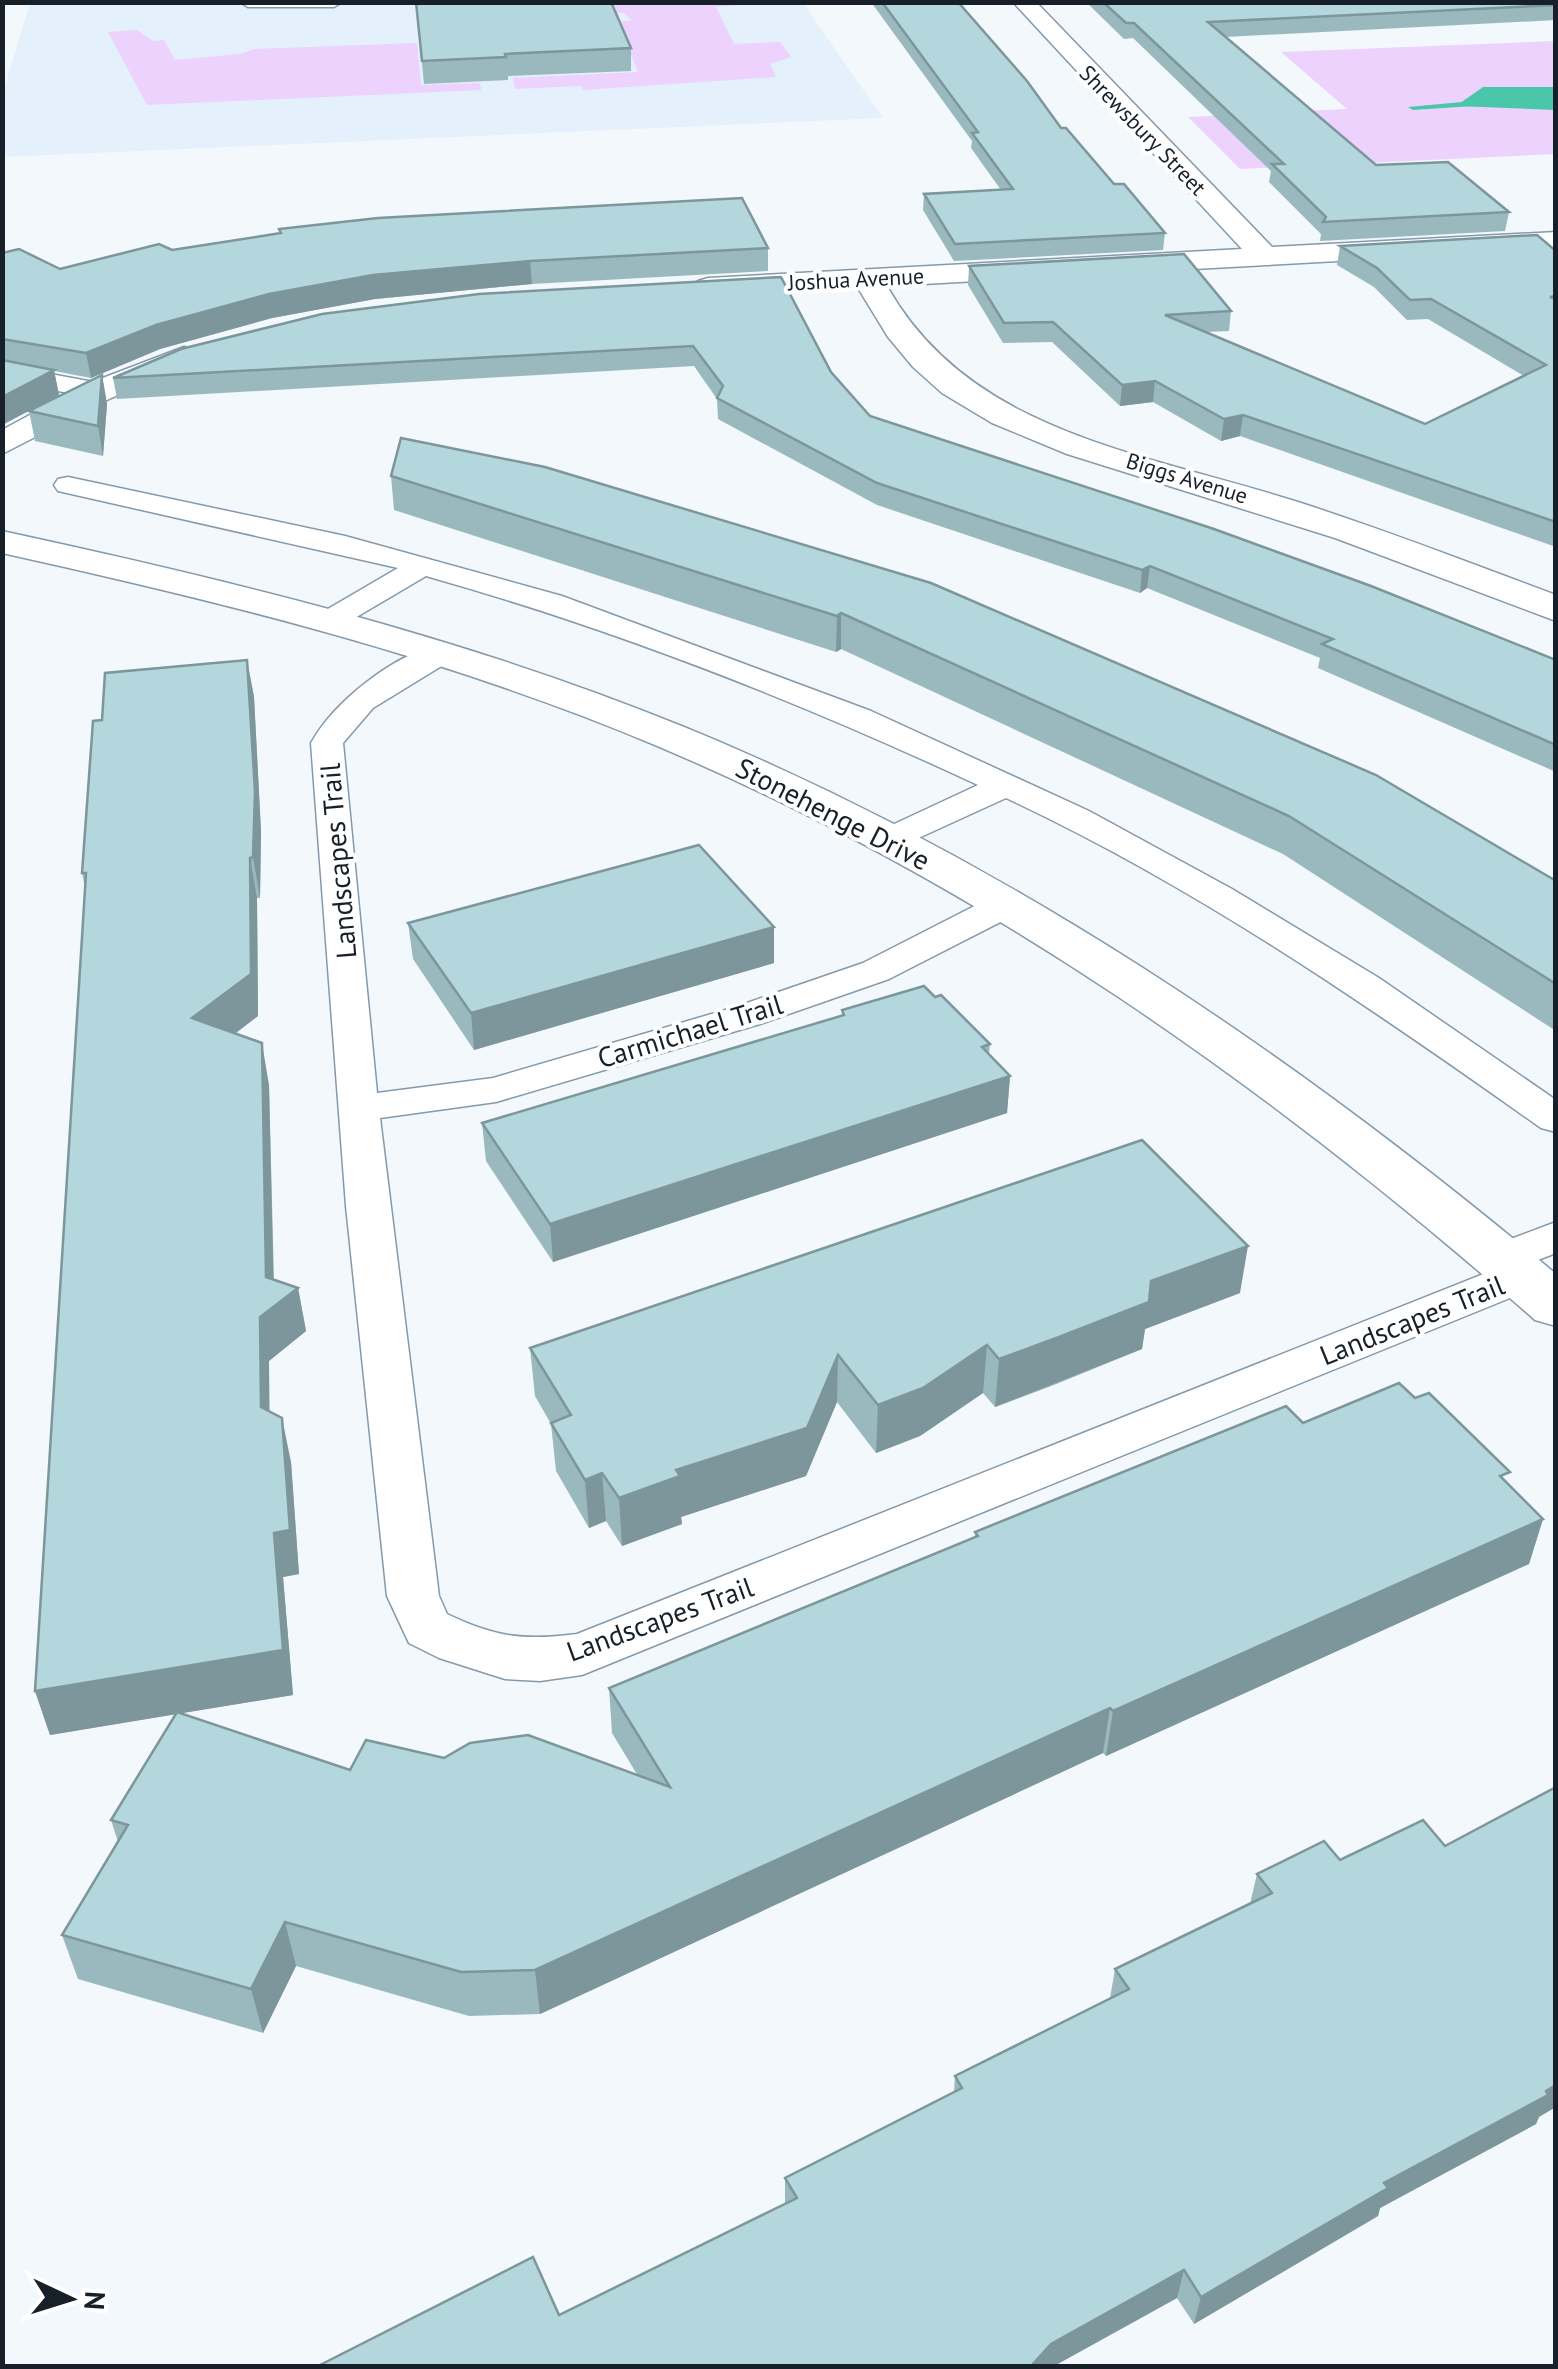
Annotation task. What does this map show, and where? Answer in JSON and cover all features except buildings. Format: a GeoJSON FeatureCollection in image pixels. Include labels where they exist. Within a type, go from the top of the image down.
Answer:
{"type":"FeatureCollection","features":[{"type":"Feature","properties":{"kind":"street","name":"Shrewsbury Street"},"geometry":{"type":"LineString","coordinates":[[1022,2],[1265,256]]}},
{"type":"Feature","properties":{"kind":"street","name":"Joshua Avenue"},"geometry":{"type":"LineString","coordinates":[[670,290],[1556,240]]}},
{"type":"Feature","properties":{"kind":"street","name":"Biggs Avenue"},"geometry":{"type":"LineString","coordinates":[[868,279],[912,348],[950,384],[996,411],[1090,447],[1297,513],[1556,608]]}},
{"type":"Feature","properties":{"kind":"street"},"geometry":{"type":"LineString","coordinates":[[2,444],[99,391],[204,350]]}},
{"type":"Feature","properties":{"kind":"street","name":"Stonehenge Drive"},"geometry":{"type":"LineString","coordinates":[[2,542],[332,619],[442,652],[670,736],[889,840],[1006,905],[1182,1016],[1397,1172],[1526,1280]]}},
{"type":"Feature","properties":{"kind":"lane"},"geometry":{"type":"LineString","coordinates":[[248,2],[334,2]]}},
{"type":"Feature","properties":{"kind":"lane"},"geometry":{"type":"LineString","coordinates":[[2,372],[99,391]]}},
{"type":"Feature","properties":{"kind":"lane"},"geometry":{"type":"LineString","coordinates":[[68,485],[345,545],[550,602],[860,718],[1077,818],[1204,888],[1366,986],[1556,1119]]}},
{"type":"Feature","properties":{"kind":"lane"},"geometry":{"type":"LineString","coordinates":[[332,619],[422,567]]}},
{"type":"Feature","properties":{"kind":"lane","name":"Landscapes Trail"},"geometry":{"type":"LineString","coordinates":[[442,652],[349,712],[334,726],[327,743],[359,1108],[412,1596],[427,1628],[458,1643],[506,1658],[540,1660],[582,1654],[1526,1280],[1556,1236]]}},
{"type":"Feature","properties":{"kind":"lane"},"geometry":{"type":"LineString","coordinates":[[889,840],[1006,785]]}},
{"type":"Feature","properties":{"kind":"lane","name":"Carmichael Trail"},"geometry":{"type":"LineString","coordinates":[[359,1108],[496,1090],[746,1016],[876,971],[1006,905]]}},
{"type":"Feature","properties":{"kind":"shaded area"},"geometry":{"type":"Polygon","coordinates":[[[802,2],[883,118],[3,157],[2,96],[30,3],[802,2]]]}},
{"type":"Feature","properties":{"kind":"shaded area"},"geometry":{"type":"Polygon","coordinates":[[[608,3],[756,3],[716,7],[734,44],[780,42],[791,57],[770,64],[776,77],[583,90],[581,86],[515,89],[513,78],[638,72],[618,22],[632,20],[623,13],[612,13],[608,3]]]}},
{"type":"Feature","properties":{"kind":"shaded area"},"geometry":{"type":"Polygon","coordinates":[[[137,30],[153,41],[164,40],[175,60],[240,54],[254,49],[417,43],[421,85],[480,83],[481,90],[147,105],[108,32],[137,30]]]}},
{"type":"Feature","properties":{"kind":"shaded area"},"geometry":{"type":"Polygon","coordinates":[[[1555,41],[1555,154],[1240,169],[1188,117],[1347,109],[1281,52],[1555,41]]]}},
{"type":"Feature","properties":{"kind":"shaded area"},"geometry":{"type":"Polygon","coordinates":[[[1483,87],[1555,87],[1555,110],[1456,106],[1483,87]]]}},
{"type":"Feature","properties":{"kind":"waterway"},"geometry":{"type":"LineString","coordinates":[[1413,107],[1484,103]]}}]}
